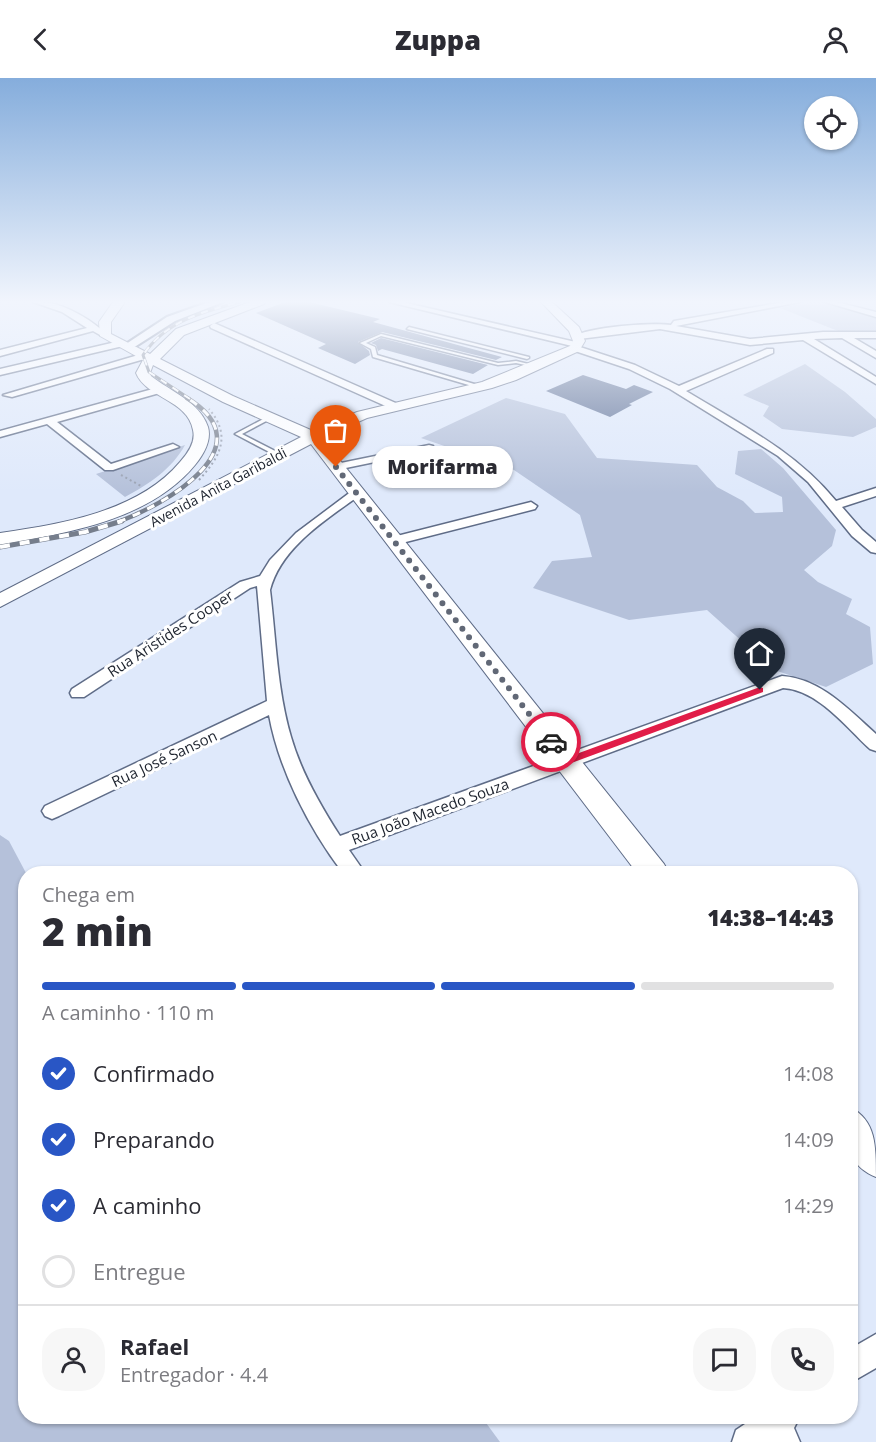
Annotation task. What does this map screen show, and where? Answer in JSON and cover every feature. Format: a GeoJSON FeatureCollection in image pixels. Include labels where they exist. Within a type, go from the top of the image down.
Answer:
{"type":"FeatureCollection","features":[{"type":"Feature","properties":{"kind":"main road"},"geometry":{"type":"LineString","coordinates":[[0,539],[49,531],[95,518],[148,495],[179,474],[197,452],[201,432],[196,418],[188,409],[143,385],[137,366]]}},
{"type":"Feature","properties":{"kind":"main road"},"geometry":{"type":"LineString","coordinates":[[169,366],[269,418],[313,437],[648,866]]}},
{"type":"Feature","properties":{"kind":"main road","name":"Avenida Anita Garibaldi"},"geometry":{"type":"LineString","coordinates":[[0,601],[351,419],[394,406],[479,387],[510,378],[536,366]]}},
{"type":"Feature","properties":{"kind":"main road"},"geometry":{"type":"LineString","coordinates":[[0,533],[87,514],[124,501],[166,475],[189,448],[192,433],[182,413],[156,391]]}},
{"type":"Feature","properties":{"kind":"main road"},"geometry":{"type":"LineString","coordinates":[[858,1135],[876,1158]]}},
{"type":"Feature","properties":{"kind":"street"},"geometry":{"type":"LineString","coordinates":[[1,372],[36,366]]}},
{"type":"Feature","properties":{"kind":"street"},"geometry":{"type":"LineString","coordinates":[[8,395],[87,366]]}},
{"type":"Feature","properties":{"kind":"street"},"geometry":{"type":"LineString","coordinates":[[303,366],[394,406]]}},
{"type":"Feature","properties":{"kind":"street"},"geometry":{"type":"LineString","coordinates":[[629,366],[679,390],[782,454],[812,479],[857,533],[876,549]]}},
{"type":"Feature","properties":{"kind":"street"},"geometry":{"type":"LineString","coordinates":[[679,390],[736,366]]}},
{"type":"Feature","properties":{"kind":"street"},"geometry":{"type":"LineString","coordinates":[[851,366],[876,381]]}},
{"type":"Feature","properties":{"kind":"street"},"geometry":{"type":"LineString","coordinates":[[0,434],[156,391]]}},
{"type":"Feature","properties":{"kind":"street"},"geometry":{"type":"LineString","coordinates":[[49,421],[109,468],[173,447]]}},
{"type":"Feature","properties":{"kind":"street"},"geometry":{"type":"LineString","coordinates":[[336,467],[429,448]]}},
{"type":"Feature","properties":{"kind":"street"},"geometry":{"type":"LineString","coordinates":[[350,866],[336,846],[288,755],[276,704],[264,579],[270,567],[288,548],[356,492]]}},
{"type":"Feature","properties":{"kind":"street"},"geometry":{"type":"LineString","coordinates":[[835,505],[876,492]]}},
{"type":"Feature","properties":{"kind":"street"},"geometry":{"type":"LineString","coordinates":[[394,541],[531,506]]}},
{"type":"Feature","properties":{"kind":"street","name":"Rua Aristides Cooper"},"geometry":{"type":"LineString","coordinates":[[78,693],[245,585],[264,579]]}},
{"type":"Feature","properties":{"kind":"street","name":"Rua João Macedo Souza"},"geometry":{"type":"LineString","coordinates":[[336,846],[782,682],[795,682],[813,691],[876,744]]}},
{"type":"Feature","properties":{"kind":"street","name":"Rua José Sanson"},"geometry":{"type":"LineString","coordinates":[[52,811],[276,704]]}},
{"type":"Feature","properties":{"kind":"street"},"geometry":{"type":"LineString","coordinates":[[858,1362],[876,1349]]}},
{"type":"Feature","properties":{"kind":"lane"},"geometry":{"type":"LineString","coordinates":[[407,366],[479,387]]}},
{"type":"Feature","properties":{"kind":"lane"},"geometry":{"type":"LineString","coordinates":[[269,418],[238,434],[279,455]]}},
{"type":"Feature","properties":{"kind":"path"},"geometry":{"type":"LineString","coordinates":[[109,468],[146,488]]}},
{"type":"Feature","properties":{"kind":"shaded area"},"geometry":{"type":"Polygon","coordinates":[[[802,366],[807,366],[845,392],[876,419],[876,427],[853,437],[782,429],[763,416],[769,406],[743,395],[802,366]]]}},
{"type":"Feature","properties":{"kind":"shaded area"},"geometry":{"type":"Polygon","coordinates":[[[506,398],[565,414],[597,458],[697,465],[717,487],[743,501],[755,513],[783,512],[782,497],[735,474],[738,451],[761,449],[783,468],[836,530],[832,546],[804,570],[818,582],[852,599],[846,614],[870,627],[873,664],[826,687],[774,670],[707,610],[629,620],[533,588],[552,561],[592,557],[580,515],[514,470],[421,438],[506,398]]]}},
{"type":"Feature","properties":{"kind":"shaded area"},"geometry":{"type":"Polygon","coordinates":[[[185,445],[174,461],[159,475],[125,497],[96,474],[185,445]]]}},
{"type":"Feature","properties":{"kind":"shaded area"},"geometry":{"type":"Polygon","coordinates":[[[0,835],[9,841],[22,866],[18,866],[18,1424],[487,1424],[500,1442],[0,1442],[0,835]]]}},
{"type":"Feature","properties":{"kind":"building"},"geometry":{"type":"Polygon","coordinates":[[[443,366],[487,366],[473,374],[443,366]]]}},
{"type":"Feature","properties":{"kind":"building"},"geometry":{"type":"Polygon","coordinates":[[[583,375],[626,389],[634,385],[653,392],[610,417],[546,391],[583,375]]]}},
{"type":"Feature","properties":{"kind":"railway"},"geometry":{"type":"LineString","coordinates":[[147,366],[149,372],[190,399]]}},
{"type":"Feature","properties":{"kind":"railway"},"geometry":{"type":"LineString","coordinates":[[118,522],[160,502],[181,488],[200,472],[213,454],[217,436],[209,417],[187,398]]}},
{"type":"Feature","properties":{"kind":"railway"},"geometry":{"type":"LineString","coordinates":[[0,547],[85,532],[122,521]]}},
{"type":"Feature","properties":{"kind":"way so far"},"geometry":{"type":"LineString","coordinates":[[336,467],[551,742]]}},
{"type":"Feature","properties":{"kind":"place","name":"Morifarma"},"geometry":{"type":"Point","coordinates":[336,467]}},
{"type":"Feature","properties":{"kind":"route"},"geometry":{"type":"LineString","coordinates":[[551,742],[566,761],[760,690]]}}]}
